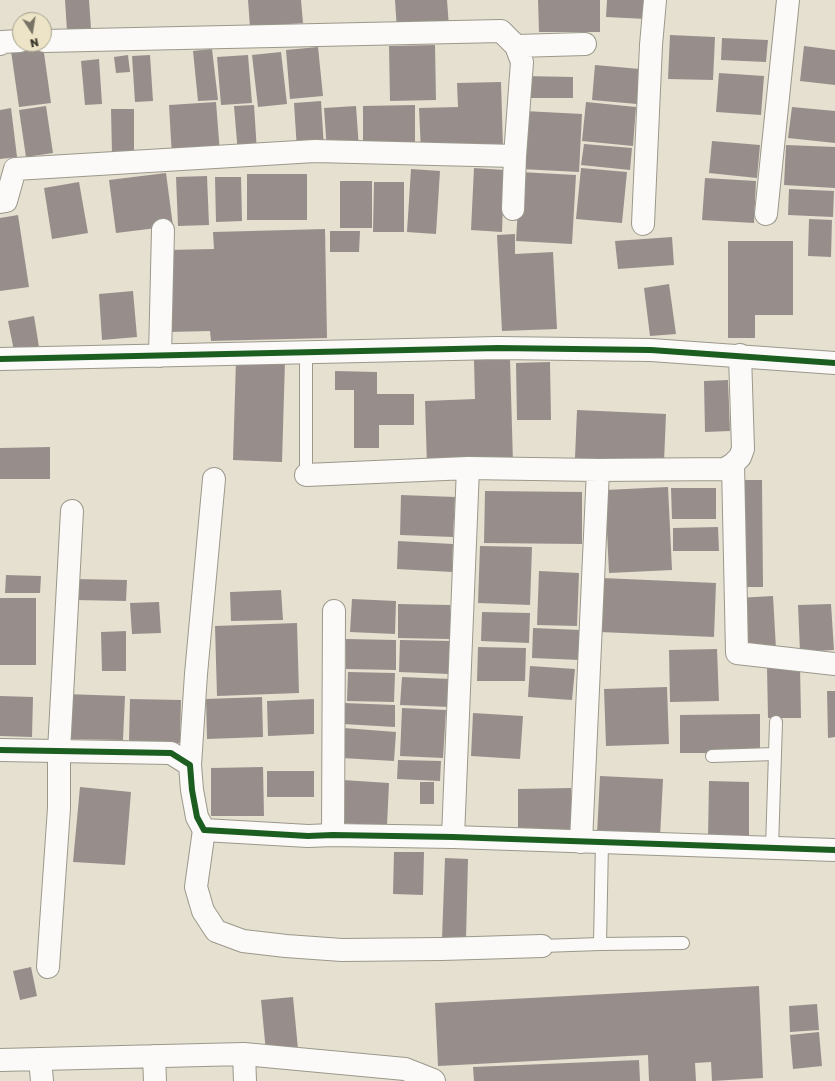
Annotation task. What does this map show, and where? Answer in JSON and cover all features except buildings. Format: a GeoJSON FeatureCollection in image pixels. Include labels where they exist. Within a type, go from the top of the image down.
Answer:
{"type":"FeatureCollection","features":[{"type":"Feature","properties":{"kind":"street"},"geometry":{"type":"LineString","coordinates":[[643,224],[651,45],[656,0]]}},
{"type":"Feature","properties":{"kind":"street"},"geometry":{"type":"LineString","coordinates":[[766,214],[788,0]]}},
{"type":"Feature","properties":{"kind":"street"},"geometry":{"type":"LineString","coordinates":[[52,41],[501,32],[516,46],[522,62],[512,209]]}},
{"type":"Feature","properties":{"kind":"street"},"geometry":{"type":"LineString","coordinates":[[0,44],[2,42],[12,41]]}},
{"type":"Feature","properties":{"kind":"street"},"geometry":{"type":"LineString","coordinates":[[516,46],[585,44]]}},
{"type":"Feature","properties":{"kind":"street"},"geometry":{"type":"LineString","coordinates":[[0,202],[6,200],[15,169],[315,152],[515,156]]}},
{"type":"Feature","properties":{"kind":"street"},"geometry":{"type":"LineString","coordinates":[[160,356],[163,230]]}},
{"type":"Feature","properties":{"kind":"street"},"geometry":{"type":"LineString","coordinates":[[0,359],[498,348],[651,350],[835,362]]}},
{"type":"Feature","properties":{"kind":"street"},"geometry":{"type":"LineString","coordinates":[[306,475],[468,468],[598,470],[725,469],[734,464],[740,457],[743,449],[740,356]]}},
{"type":"Feature","properties":{"kind":"street"},"geometry":{"type":"LineString","coordinates":[[734,464],[737,653],[835,664]]}},
{"type":"Feature","properties":{"kind":"street"},"geometry":{"type":"LineString","coordinates":[[453,837],[468,468]]}},
{"type":"Feature","properties":{"kind":"street"},"geometry":{"type":"LineString","coordinates":[[592,842],[598,470]]}},
{"type":"Feature","properties":{"kind":"street"},"geometry":{"type":"LineString","coordinates":[[214,479],[196,674],[190,765],[192,790],[197,817],[204,830],[196,888],[203,911],[216,931],[243,941],[342,950],[542,946]]}},
{"type":"Feature","properties":{"kind":"street"},"geometry":{"type":"LineString","coordinates":[[48,967],[59,808],[59,751],[72,511]]}},
{"type":"Feature","properties":{"kind":"street"},"geometry":{"type":"LineString","coordinates":[[333,835],[334,611]]}},
{"type":"Feature","properties":{"kind":"street"},"geometry":{"type":"LineString","coordinates":[[0,750],[170,753],[190,765]]}},
{"type":"Feature","properties":{"kind":"street"},"geometry":{"type":"LineString","coordinates":[[204,830],[308,836],[453,837],[835,850]]}},
{"type":"Feature","properties":{"kind":"street"},"geometry":{"type":"LineString","coordinates":[[244,1054],[245,1081]]}},
{"type":"Feature","properties":{"kind":"street"},"geometry":{"type":"LineString","coordinates":[[0,1060],[244,1054],[405,1069],[434,1081]]}},
{"type":"Feature","properties":{"kind":"street"},"geometry":{"type":"LineString","coordinates":[[154,1056],[155,1081]]}},
{"type":"Feature","properties":{"kind":"street"},"geometry":{"type":"LineString","coordinates":[[40,1059],[42,1081]]}},
{"type":"Feature","properties":{"kind":"lane"},"geometry":{"type":"LineString","coordinates":[[306,352],[306,475]]}},
{"type":"Feature","properties":{"kind":"lane"},"geometry":{"type":"LineString","coordinates":[[772,848],[776,722]]}},
{"type":"Feature","properties":{"kind":"lane"},"geometry":{"type":"LineString","coordinates":[[712,756],[775,754]]}},
{"type":"Feature","properties":{"kind":"lane"},"geometry":{"type":"LineString","coordinates":[[592,842],[600,944]]}},
{"type":"Feature","properties":{"kind":"lane"},"geometry":{"type":"LineString","coordinates":[[542,946],[683,943]]}},
{"type":"Feature","properties":{"kind":"cycle path"},"geometry":{"type":"LineString","coordinates":[[0,359],[498,348],[651,350],[835,363]]}},
{"type":"Feature","properties":{"kind":"cycle path"},"geometry":{"type":"LineString","coordinates":[[0,750],[171,753],[190,765],[192,790],[197,817],[204,830],[308,836],[453,837],[835,850]]}}]}
